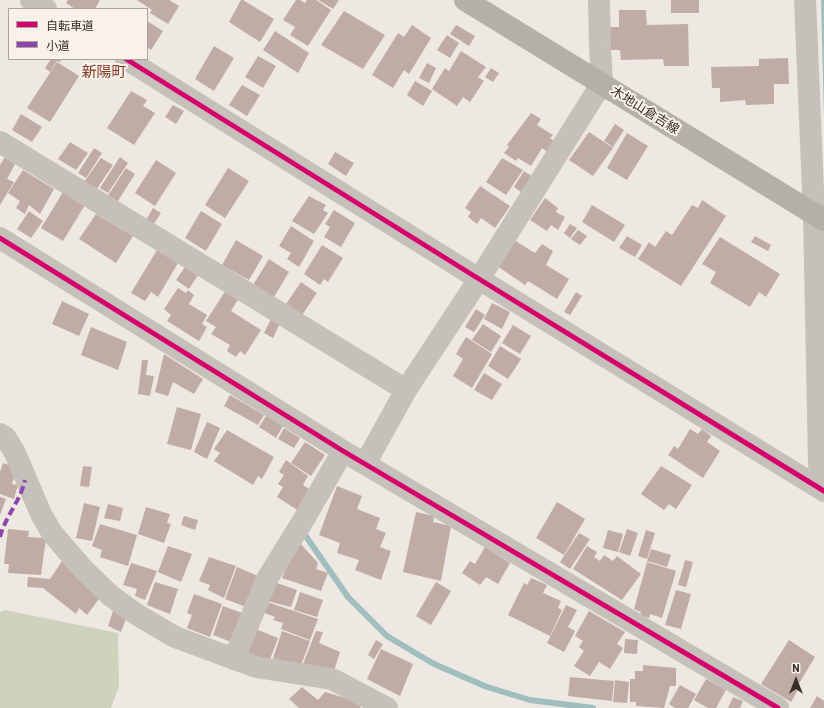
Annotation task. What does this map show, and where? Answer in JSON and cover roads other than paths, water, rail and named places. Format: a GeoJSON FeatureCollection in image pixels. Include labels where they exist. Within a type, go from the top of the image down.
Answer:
{"type":"FeatureCollection","features":[{"type":"Feature","properties":{"kind":"main road","name":"木地山倉吉線"},"geometry":{"type":"LineString","coordinates":[[465,0],[821,218]]}},
{"type":"Feature","properties":{"kind":"street"},"geometry":{"type":"LineString","coordinates":[[31,0],[44,8]]}},
{"type":"Feature","properties":{"kind":"street"},"geometry":{"type":"LineString","coordinates":[[365,464],[406,390],[479,279],[602,83],[598,0]]}},
{"type":"Feature","properties":{"kind":"street"},"geometry":{"type":"LineString","coordinates":[[805,0],[821,218],[819,464],[824,491]]}},
{"type":"Feature","properties":{"kind":"street"},"geometry":{"type":"LineString","coordinates":[[128,60],[479,279],[824,491]]}},
{"type":"Feature","properties":{"kind":"street"},"geometry":{"type":"LineString","coordinates":[[0,142],[406,390]]}},
{"type":"Feature","properties":{"kind":"street"},"geometry":{"type":"LineString","coordinates":[[0,238],[343,452],[778,708]]}},
{"type":"Feature","properties":{"kind":"street"},"geometry":{"type":"LineString","coordinates":[[0,434],[6,438],[15,453],[41,514],[52,532],[83,570],[111,596],[136,614],[175,637],[234,659],[262,668],[332,679],[387,708]]}},
{"type":"Feature","properties":{"kind":"street"},"geometry":{"type":"LineString","coordinates":[[234,659],[267,579],[343,452]]}},
{"type":"Feature","properties":{"kind":"water"},"geometry":{"type":"Polygon","coordinates":[[[821,0],[824,0],[824,119],[821,0]]]}},
{"type":"Feature","properties":{"kind":"waterway"},"geometry":{"type":"LineString","coordinates":[[305,535],[348,597],[387,636],[434,664],[487,687],[530,700],[593,708]]}},
{"type":"Feature","properties":{"kind":"district","name":"新陽町"},"geometry":{"type":"Point","coordinates":[104,72]}}]}
